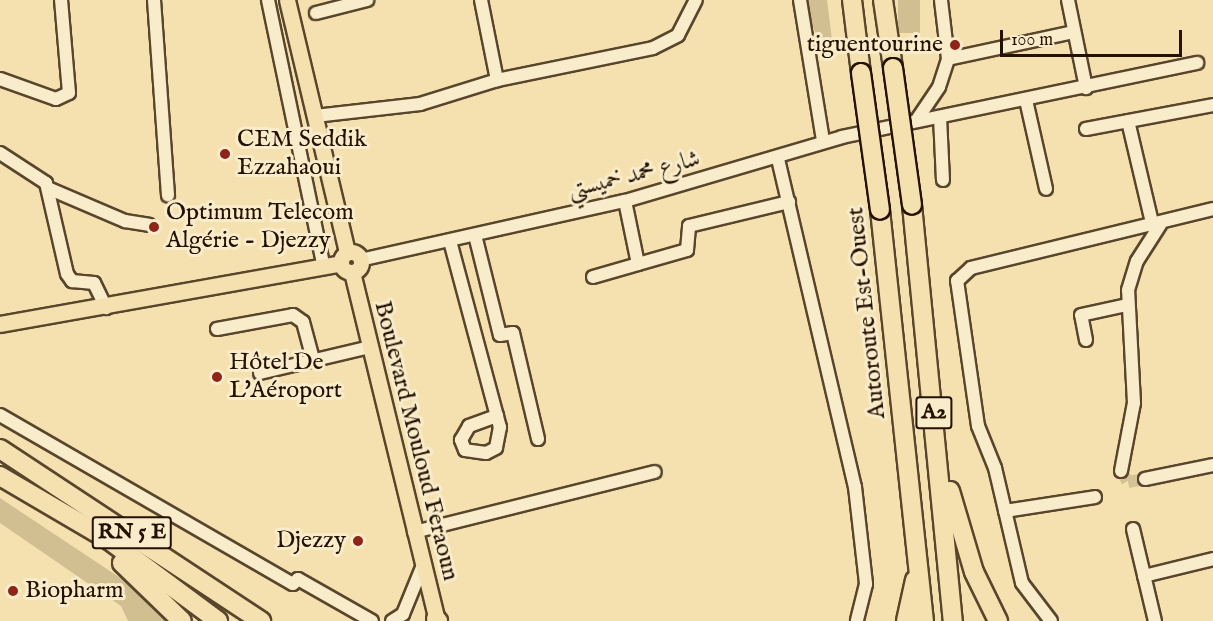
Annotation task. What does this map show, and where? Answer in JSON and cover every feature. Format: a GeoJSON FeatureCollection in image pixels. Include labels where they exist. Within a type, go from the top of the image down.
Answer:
{"type":"FeatureCollection","features":[{"type":"Feature","properties":{"kind":"highway","name":"Autoroute Est-Ouest"},"geometry":{"type":"LineString","coordinates":[[852,0],[880,210],[924,621]]}},
{"type":"Feature","properties":{"kind":"highway","name":"A2"},"geometry":{"type":"LineString","coordinates":[[883,0],[912,205],[938,449],[953,621]]}},
{"type":"Feature","properties":{"kind":"highway","name":"RN 5 E"},"geometry":{"type":"LineString","coordinates":[[0,449],[261,621]]}},
{"type":"Feature","properties":{"kind":"highway"},"geometry":{"type":"LineString","coordinates":[[938,449],[969,558],[998,621]]}},
{"type":"Feature","properties":{"kind":"highway"},"geometry":{"type":"LineString","coordinates":[[0,477],[106,550],[182,621]]}},
{"type":"Feature","properties":{"kind":"highway","name":"RN 5 E"},"geometry":{"type":"LineString","coordinates":[[0,477],[109,540],[218,621]]}},
{"type":"Feature","properties":{"kind":"highway"},"geometry":{"type":"LineString","coordinates":[[906,621],[919,560]]}},
{"type":"Feature","properties":{"kind":"main road","name":"Boulevard Mouloud Feraoun"},"geometry":{"type":"LineString","coordinates":[[287,0],[437,620]]}},
{"type":"Feature","properties":{"kind":"main road"},"geometry":{"type":"LineString","coordinates":[[0,324],[106,308],[350,262]]}},
{"type":"Feature","properties":{"kind":"street"},"geometry":{"type":"LineString","coordinates":[[0,79],[56,99],[69,93],[61,0]]}},
{"type":"Feature","properties":{"kind":"street"},"geometry":{"type":"LineString","coordinates":[[154,0],[168,195]]}},
{"type":"Feature","properties":{"kind":"street"},"geometry":{"type":"LineString","coordinates":[[268,0],[324,267]]}},
{"type":"Feature","properties":{"kind":"street"},"geometry":{"type":"LineString","coordinates":[[316,13],[367,0]]}},
{"type":"Feature","properties":{"kind":"street"},"geometry":{"type":"LineString","coordinates":[[481,0],[497,80]]}},
{"type":"Feature","properties":{"kind":"street"},"geometry":{"type":"LineString","coordinates":[[315,116],[420,105],[497,80],[653,48],[678,35],[696,0]]}},
{"type":"Feature","properties":{"kind":"street"},"geometry":{"type":"LineString","coordinates":[[800,0],[823,141]]}},
{"type":"Feature","properties":{"kind":"street"},"geometry":{"type":"LineString","coordinates":[[916,122],[939,87],[948,59],[941,0]]}},
{"type":"Feature","properties":{"kind":"street"},"geometry":{"type":"LineString","coordinates":[[1068,0],[1086,88]]}},
{"type":"Feature","properties":{"kind":"street"},"geometry":{"type":"LineString","coordinates":[[948,59],[1074,32]]}},
{"type":"Feature","properties":{"kind":"street","name":"شارع محمد خميستي"},"geometry":{"type":"LineString","coordinates":[[350,262],[625,201],[778,159],[823,141],[1086,88],[1197,63]]}},
{"type":"Feature","properties":{"kind":"street"},"geometry":{"type":"LineString","coordinates":[[1026,100],[1046,189]]}},
{"type":"Feature","properties":{"kind":"street"},"geometry":{"type":"LineString","coordinates":[[1086,129],[1213,105]]}},
{"type":"Feature","properties":{"kind":"street"},"geometry":{"type":"LineString","coordinates":[[940,117],[943,180]]}},
{"type":"Feature","properties":{"kind":"street"},"geometry":{"type":"LineString","coordinates":[[1121,471],[1134,403],[1127,305],[1137,261],[1157,225],[1128,120]]}},
{"type":"Feature","properties":{"kind":"street"},"geometry":{"type":"LineString","coordinates":[[0,153],[50,189],[125,221],[149,225]]}},
{"type":"Feature","properties":{"kind":"street"},"geometry":{"type":"LineString","coordinates":[[778,159],[855,487],[866,584],[857,621]]}},
{"type":"Feature","properties":{"kind":"street"},"geometry":{"type":"LineString","coordinates":[[50,189],[67,274],[72,281],[94,283],[106,308]]}},
{"type":"Feature","properties":{"kind":"street"},"geometry":{"type":"LineString","coordinates":[[625,201],[638,264]]}},
{"type":"Feature","properties":{"kind":"street"},"geometry":{"type":"LineString","coordinates":[[593,277],[687,250],[689,226],[789,202]]}},
{"type":"Feature","properties":{"kind":"street"},"geometry":{"type":"LineString","coordinates":[[1051,621],[1022,583],[1005,511],[976,418],[957,281],[971,268],[1157,225],[1213,209]]}},
{"type":"Feature","properties":{"kind":"street"},"geometry":{"type":"LineString","coordinates":[[475,236],[500,335],[513,333],[538,439]]}},
{"type":"Feature","properties":{"kind":"street"},"geometry":{"type":"LineString","coordinates":[[450,241],[497,416]]}},
{"type":"Feature","properties":{"kind":"street"},"geometry":{"type":"LineString","coordinates":[[1086,340],[1081,315],[1127,305]]}},
{"type":"Feature","properties":{"kind":"street"},"geometry":{"type":"LineString","coordinates":[[217,329],[293,315],[303,322],[313,360]]}},
{"type":"Feature","properties":{"kind":"street"},"geometry":{"type":"LineString","coordinates":[[260,373],[370,347]]}},
{"type":"Feature","properties":{"kind":"street"},"geometry":{"type":"LineString","coordinates":[[0,415],[293,584],[298,579],[372,621]]}},
{"type":"Feature","properties":{"kind":"street"},"geometry":{"type":"LineString","coordinates":[[1145,479],[1213,465]]}},
{"type":"Feature","properties":{"kind":"street"},"geometry":{"type":"LineString","coordinates":[[414,532],[654,472]]}},
{"type":"Feature","properties":{"kind":"street"},"geometry":{"type":"LineString","coordinates":[[1005,511],[1095,497]]}},
{"type":"Feature","properties":{"kind":"street"},"geometry":{"type":"LineString","coordinates":[[1133,529],[1155,621]]}},
{"type":"Feature","properties":{"kind":"street"},"geometry":{"type":"LineString","coordinates":[[1144,576],[1213,559]]}},
{"type":"Feature","properties":{"kind":"street"},"geometry":{"type":"LineString","coordinates":[[392,621],[403,614],[423,566]]}},
{"type":"Feature","properties":{"kind":"shaded area"},"geometry":{"type":"Polygon","coordinates":[[[801,0],[827,0],[832,40],[817,36],[801,0]]]}},
{"type":"Feature","properties":{"kind":"shaded area"},"geometry":{"type":"Polygon","coordinates":[[[898,0],[920,0],[920,33],[898,33],[898,0]]]}},
{"type":"Feature","properties":{"kind":"shaded area"},"geometry":{"type":"Polygon","coordinates":[[[0,498],[146,595],[168,621],[128,621],[121,606],[0,523],[0,498]]]}},
{"type":"Feature","properties":{"kind":"tunnel"},"geometry":{"type":"LineString","coordinates":[[1121,471],[1128,482],[1145,479]]}},
{"type":"Feature","properties":{"kind":"place","name":"tiguentourine"},"geometry":{"type":"Point","coordinates":[955,45]}},
{"type":"Feature","properties":{"kind":"place","name":"CEM Seddik Ezzahaoui"},"geometry":{"type":"Point","coordinates":[225,154]}},
{"type":"Feature","properties":{"kind":"place","name":"Optimum Telecom Algérie - Djezzy"},"geometry":{"type":"Point","coordinates":[154,227]}},
{"type":"Feature","properties":{"kind":"place","name":"Hôtel De L'Aéroport"},"geometry":{"type":"Point","coordinates":[217,377]}},
{"type":"Feature","properties":{"kind":"place","name":"Djezzy"},"geometry":{"type":"Point","coordinates":[358,541]}},
{"type":"Feature","properties":{"kind":"place","name":"Biopharm"},"geometry":{"type":"Point","coordinates":[13,591]}}]}
